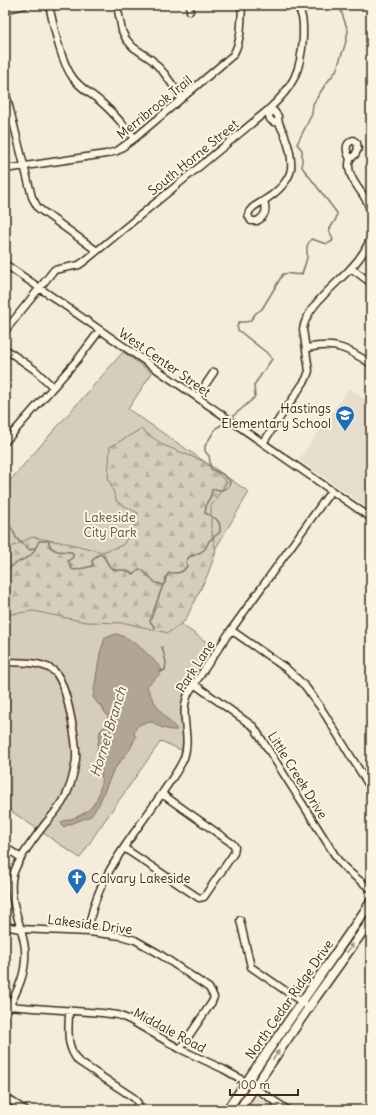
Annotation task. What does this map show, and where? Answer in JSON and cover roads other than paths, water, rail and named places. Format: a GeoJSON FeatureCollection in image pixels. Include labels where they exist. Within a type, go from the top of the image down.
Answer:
{"type":"FeatureCollection","features":[{"type":"Feature","properties":{"kind":"main road","name":"North Cedar Ridge Drive"},"geometry":{"type":"LineString","coordinates":[[227,1110],[371,902]]}},
{"type":"Feature","properties":{"kind":"main road","name":"North Cedar Ridge Drive"},"geometry":{"type":"LineString","coordinates":[[239,1110],[371,920]]}},
{"type":"Feature","properties":{"kind":"street"},"geometry":{"type":"LineString","coordinates":[[5,10],[25,5]]}},
{"type":"Feature","properties":{"kind":"street"},"geometry":{"type":"LineString","coordinates":[[49,5],[55,35],[73,78],[82,88],[94,95],[114,114],[135,138]]}},
{"type":"Feature","properties":{"kind":"street"},"geometry":{"type":"LineString","coordinates":[[117,5],[122,31],[126,39],[133,47],[152,60],[164,73],[182,98]]}},
{"type":"Feature","properties":{"kind":"street","name":"Merribrook Trail"},"geometry":{"type":"LineString","coordinates":[[5,168],[23,167],[117,151],[135,138],[233,55],[238,47],[242,5]]}},
{"type":"Feature","properties":{"kind":"street","name":"South Horne Street"},"geometry":{"type":"LineString","coordinates":[[5,331],[40,288],[45,279],[54,270],[79,265],[269,111],[296,76],[299,67],[304,22],[297,5]]}},
{"type":"Feature","properties":{"kind":"street"},"geometry":{"type":"LineString","coordinates":[[5,90],[23,167],[32,197],[38,208],[97,251]]}},
{"type":"Feature","properties":{"kind":"street"},"geometry":{"type":"LineString","coordinates":[[264,201],[266,209],[265,213],[260,220],[251,220],[248,215],[249,212],[255,205],[264,201],[285,184],[291,171],[290,154],[285,135],[277,122],[271,120],[269,111]]}},
{"type":"Feature","properties":{"kind":"street"},"geometry":{"type":"LineString","coordinates":[[350,159],[349,170],[352,179],[366,200],[371,215]]}},
{"type":"Feature","properties":{"kind":"street"},"geometry":{"type":"LineString","coordinates":[[263,443],[310,371],[303,329],[311,310],[351,268],[368,244],[371,237]]}},
{"type":"Feature","properties":{"kind":"street","name":"West Center Street"},"geometry":{"type":"LineString","coordinates":[[5,264],[371,518]]}},
{"type":"Feature","properties":{"kind":"street"},"geometry":{"type":"LineString","coordinates":[[351,268],[371,283]]}},
{"type":"Feature","properties":{"kind":"street"},"geometry":{"type":"LineString","coordinates":[[5,442],[81,355],[100,330]]}},
{"type":"Feature","properties":{"kind":"street"},"geometry":{"type":"LineString","coordinates":[[307,348],[334,345],[353,351],[371,364]]}},
{"type":"Feature","properties":{"kind":"street"},"geometry":{"type":"LineString","coordinates":[[5,349],[35,370],[53,388]]}},
{"type":"Feature","properties":{"kind":"street"},"geometry":{"type":"LineString","coordinates":[[197,397],[214,372]]}},
{"type":"Feature","properties":{"kind":"street","name":"Park Lane"},"geometry":{"type":"LineString","coordinates":[[89,932],[89,921],[93,904],[101,886],[124,848],[162,794],[185,754],[184,704],[189,692],[231,630],[331,491]]}},
{"type":"Feature","properties":{"kind":"street"},"geometry":{"type":"LineString","coordinates":[[231,630],[287,669],[305,686],[321,708],[371,789]]}},
{"type":"Feature","properties":{"kind":"street"},"geometry":{"type":"LineString","coordinates":[[5,662],[45,666],[55,672],[62,683],[67,699],[75,740],[76,758],[67,793],[62,803],[45,823],[21,858],[13,876],[12,892],[25,949],[23,976],[7,1006],[5,1015]]}},
{"type":"Feature","properties":{"kind":"street","name":"Little Creek Drive"},"geometry":{"type":"LineString","coordinates":[[194,684],[254,727],[338,860],[353,876],[371,889]]}},
{"type":"Feature","properties":{"kind":"street"},"geometry":{"type":"LineString","coordinates":[[124,848],[198,898],[204,897],[219,876],[234,853],[235,847],[233,844],[162,794]]}},
{"type":"Feature","properties":{"kind":"street"},"geometry":{"type":"LineString","coordinates":[[5,847],[21,858]]}},
{"type":"Feature","properties":{"kind":"street"},"geometry":{"type":"LineString","coordinates":[[240,920],[251,967],[309,1008]]}},
{"type":"Feature","properties":{"kind":"street","name":"Lakeside Drive"},"geometry":{"type":"LineString","coordinates":[[5,926],[20,929],[89,932],[121,936],[136,940],[210,988],[214,997],[212,1002],[180,1049]]}},
{"type":"Feature","properties":{"kind":"street","name":"Middale Road"},"geometry":{"type":"LineString","coordinates":[[7,1006],[118,1015],[140,1025],[180,1049],[223,1069],[246,1082],[288,1110]]}},
{"type":"Feature","properties":{"kind":"street"},"geometry":{"type":"LineString","coordinates":[[69,1010],[69,1044],[72,1053],[78,1061],[134,1098],[138,1103],[137,1110]]}},
{"type":"Feature","properties":{"kind":"street"},"geometry":{"type":"LineString","coordinates":[[5,1096],[25,1110]]}},
{"type":"Feature","properties":{"kind":"water"},"geometry":{"type":"Polygon","coordinates":[[[116,634],[135,643],[161,668],[162,672],[147,686],[159,709],[177,730],[157,726],[153,722],[143,723],[138,726],[134,734],[136,737],[130,749],[113,771],[99,804],[91,816],[63,827],[61,822],[84,813],[93,806],[99,793],[101,785],[101,755],[97,751],[100,731],[110,721],[101,705],[98,704],[93,697],[100,653],[105,638],[116,634]]]}},
{"type":"Feature","properties":{"kind":"waterway","name":"Hornet Branch"},"geometry":{"type":"LineString","coordinates":[[232,417],[253,399],[255,396],[254,385],[272,359],[267,353],[238,330],[237,326],[239,322],[250,321],[256,313],[262,309],[283,274],[302,274],[307,258],[307,246],[311,239],[326,243],[333,240],[329,230],[336,219],[337,213],[302,167],[302,150],[297,144],[312,114],[313,104],[336,71],[345,45],[348,31],[339,5]]}},
{"type":"Feature","properties":{"kind":"waterway","name":"Hornet Branch"},"geometry":{"type":"LineString","coordinates":[[155,628],[150,621],[166,577],[169,573],[181,572],[187,566],[186,561],[189,557],[205,549],[209,541],[220,532],[217,520],[205,513],[207,502],[210,498],[212,490],[224,489],[229,486],[230,481],[222,474],[211,469],[209,456],[205,451],[205,446],[216,428],[223,424]]}},
{"type":"Feature","properties":{"kind":"waterway"},"geometry":{"type":"LineString","coordinates":[[5,524],[12,529],[17,539],[25,546],[30,550],[34,548]]}},
{"type":"Feature","properties":{"kind":"waterway"},"geometry":{"type":"LineString","coordinates":[[5,571],[31,555],[39,541],[49,541],[50,547],[57,551],[73,553],[73,557],[68,561],[72,569],[75,570],[93,566],[92,561],[98,555],[102,554],[110,567],[115,570],[125,570],[134,574],[139,569],[156,583],[163,585]]}},
{"type":"Feature","properties":{"kind":"waterway","name":"Hornet Branch"},"geometry":{"type":"LineString","coordinates":[[160,672],[165,670],[166,662],[162,647]]}},
{"type":"Feature","properties":{"kind":"place","name":"Hastings Elementary School"},"geometry":{"type":"Point","coordinates":[345,432]}},
{"type":"Feature","properties":{"kind":"place","name":"Calvary Lakeside"},"geometry":{"type":"Point","coordinates":[77,895]}},
{"type":"Feature","properties":{"kind":"park label","name":"Lakeside City Park"},"geometry":{"type":"Point","coordinates":[110,524]}}]}
